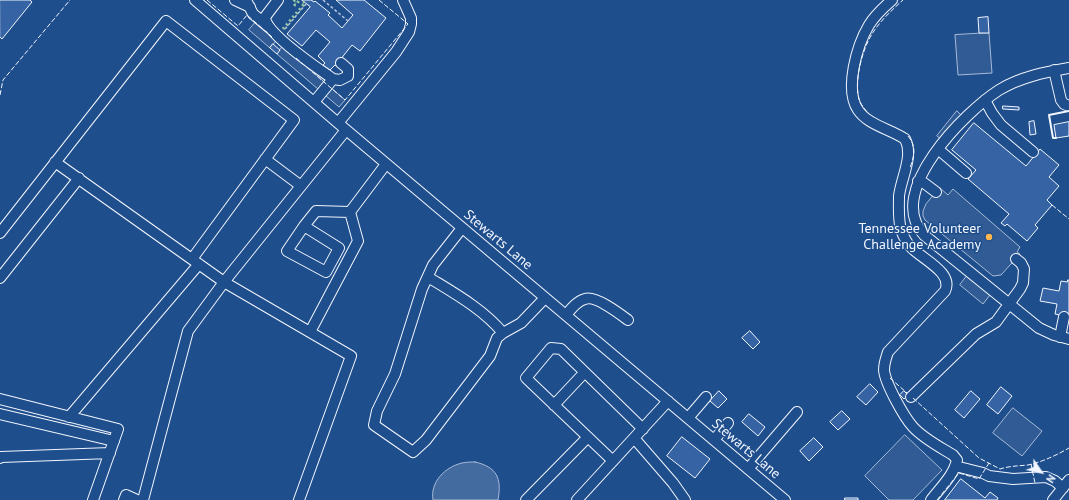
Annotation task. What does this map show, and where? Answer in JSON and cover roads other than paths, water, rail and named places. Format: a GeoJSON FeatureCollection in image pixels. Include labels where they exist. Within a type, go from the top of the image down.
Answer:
{"type":"FeatureCollection","features":[{"type":"Feature","properties":{"kind":"street","name":"Stewarts Lane"},"geometry":{"type":"LineString","coordinates":[[195,0],[386,164],[785,500]]}},
{"type":"Feature","properties":{"kind":"street"},"geometry":{"type":"LineString","coordinates":[[235,0],[248,4],[253,14],[281,39],[333,79],[340,80],[348,76],[348,69],[341,63]]}},
{"type":"Feature","properties":{"kind":"street"},"geometry":{"type":"LineString","coordinates":[[271,30],[267,25],[265,17],[278,0]]}},
{"type":"Feature","properties":{"kind":"street"},"geometry":{"type":"LineString","coordinates":[[338,123],[396,52],[410,32],[411,18],[403,0]]}},
{"type":"Feature","properties":{"kind":"street"},"geometry":{"type":"LineString","coordinates":[[892,0],[870,23],[862,38],[854,66],[852,86],[854,102],[859,111],[866,118],[898,134],[905,139],[908,144],[909,152],[900,195],[899,216],[901,231],[910,246],[944,276],[947,281],[945,292],[888,352],[885,359],[884,371],[900,407],[912,426],[953,455],[957,460],[956,466],[931,500]]}},
{"type":"Feature","properties":{"kind":"street"},"geometry":{"type":"LineString","coordinates":[[0,232],[166,21],[294,120],[196,261],[69,417]]}},
{"type":"Feature","properties":{"kind":"street"},"geometry":{"type":"LineString","coordinates":[[1064,317],[1064,338],[1039,328],[919,230],[914,219],[913,211],[914,196],[923,170],[938,149],[965,118],[1000,89],[1033,76],[1054,70],[1069,68]]}},
{"type":"Feature","properties":{"kind":"street"},"geometry":{"type":"LineString","coordinates":[[1054,70],[1061,100],[1064,104],[1069,106]]}},
{"type":"Feature","properties":{"kind":"street"},"geometry":{"type":"LineString","coordinates":[[314,102],[333,79]]}},
{"type":"Feature","properties":{"kind":"street"},"geometry":{"type":"LineString","coordinates":[[985,100],[992,113],[1001,124],[1033,152]]}},
{"type":"Feature","properties":{"kind":"street"},"geometry":{"type":"LineString","coordinates":[[143,500],[188,331],[224,282],[346,130]]}},
{"type":"Feature","properties":{"kind":"street"},"geometry":{"type":"LineString","coordinates":[[938,149],[966,173]]}},
{"type":"Feature","properties":{"kind":"street"},"geometry":{"type":"LineString","coordinates":[[266,159],[301,186]]}},
{"type":"Feature","properties":{"kind":"street"},"geometry":{"type":"LineString","coordinates":[[55,162],[224,282],[351,356],[299,500]]}},
{"type":"Feature","properties":{"kind":"street"},"geometry":{"type":"LineString","coordinates":[[350,212],[386,164]]}},
{"type":"Feature","properties":{"kind":"street"},"geometry":{"type":"LineString","coordinates":[[0,278],[79,178]]}},
{"type":"Feature","properties":{"kind":"street"},"geometry":{"type":"LineString","coordinates":[[918,182],[924,183],[936,192]]}},
{"type":"Feature","properties":{"kind":"street"},"geometry":{"type":"LineString","coordinates":[[304,226],[339,248],[326,272],[287,251],[304,226],[316,211],[350,212]]}},
{"type":"Feature","properties":{"kind":"street"},"geometry":{"type":"LineString","coordinates":[[310,332],[358,241],[350,212]]}},
{"type":"Feature","properties":{"kind":"street"},"geometry":{"type":"LineString","coordinates":[[462,228],[434,265],[422,289],[395,374],[377,411],[374,425],[413,452],[426,440],[490,356],[497,338],[503,332],[521,323],[545,298]]}},
{"type":"Feature","properties":{"kind":"street"},"geometry":{"type":"LineString","coordinates":[[911,397],[976,334],[996,322],[1020,289],[1024,276],[1024,269],[1021,263],[1016,259]]}},
{"type":"Feature","properties":{"kind":"street"},"geometry":{"type":"LineString","coordinates":[[428,277],[493,320],[503,332]]}},
{"type":"Feature","properties":{"kind":"street"},"geometry":{"type":"LineString","coordinates":[[566,315],[580,301],[586,298],[592,298],[628,320]]}},
{"type":"Feature","properties":{"kind":"street"},"geometry":{"type":"LineString","coordinates":[[613,461],[526,378],[551,348],[561,349],[643,429]]}},
{"type":"Feature","properties":{"kind":"street"},"geometry":{"type":"LineString","coordinates":[[554,405],[584,373]]}},
{"type":"Feature","properties":{"kind":"street"},"geometry":{"type":"LineString","coordinates":[[688,418],[706,397]]}},
{"type":"Feature","properties":{"kind":"street"},"geometry":{"type":"LineString","coordinates":[[0,399],[118,429],[93,500]]}},
{"type":"Feature","properties":{"kind":"street"},"geometry":{"type":"LineString","coordinates":[[577,500],[668,401]]}},
{"type":"Feature","properties":{"kind":"street"},"geometry":{"type":"LineString","coordinates":[[748,469],[796,412]]}},
{"type":"Feature","properties":{"kind":"street"},"geometry":{"type":"LineString","coordinates":[[0,414],[114,441]]}},
{"type":"Feature","properties":{"kind":"street"},"geometry":{"type":"LineString","coordinates":[[714,440],[728,423]]}},
{"type":"Feature","properties":{"kind":"street"},"geometry":{"type":"LineString","coordinates":[[526,500],[588,437]]}},
{"type":"Feature","properties":{"kind":"street"},"geometry":{"type":"LineString","coordinates":[[634,438],[673,483],[685,500]]}},
{"type":"Feature","properties":{"kind":"street"},"geometry":{"type":"LineString","coordinates":[[0,458],[110,453]]}},
{"type":"Feature","properties":{"kind":"street"},"geometry":{"type":"LineString","coordinates":[[956,466],[990,476],[1013,478],[1046,477],[1066,484],[1053,500]]}},
{"type":"Feature","properties":{"kind":"street"},"geometry":{"type":"LineString","coordinates":[[124,500],[126,495],[137,500]]}},
{"type":"Feature","properties":{"kind":"place","name":"Tennessee Volunteer Challenge Academy"},"geometry":{"type":"Point","coordinates":[989,237]}}]}
